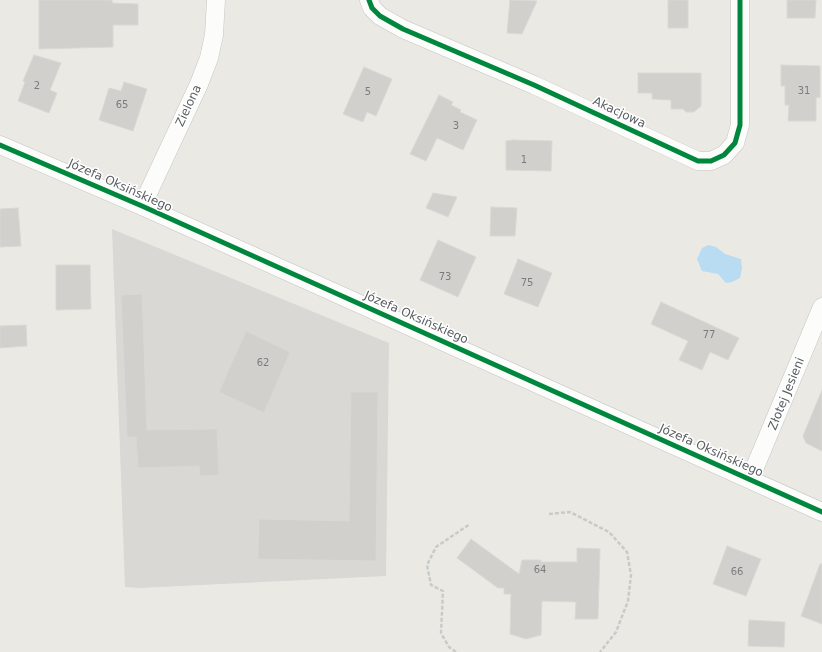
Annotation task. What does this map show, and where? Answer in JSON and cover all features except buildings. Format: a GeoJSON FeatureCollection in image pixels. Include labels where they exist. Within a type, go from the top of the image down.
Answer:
{"type":"FeatureCollection","features":[{"type":"Feature","properties":{"kind":"street","name":"Zielona"},"geometry":{"type":"LineString","coordinates":[[142,206],[199,84],[209,58],[214,35],[216,0]]}},
{"type":"Feature","properties":{"kind":"street","name":"Akacjowa"},"geometry":{"type":"LineString","coordinates":[[369,0],[372,8],[380,16],[403,30],[534,85],[698,161],[711,160],[724,155],[735,142],[740,125],[740,0]]}},
{"type":"Feature","properties":{"kind":"street","name":"Józefa Oksińskiego"},"geometry":{"type":"LineString","coordinates":[[0,145],[142,206],[822,512]]}},
{"type":"Feature","properties":{"kind":"street","name":"Złotej Jesieni"},"geometry":{"type":"LineString","coordinates":[[750,480],[822,307]]}},
{"type":"Feature","properties":{"kind":"path"},"geometry":{"type":"LineString","coordinates":[[549,514],[570,512],[609,532],[627,552],[632,575],[628,601],[616,632],[600,652]]}},
{"type":"Feature","properties":{"kind":"path"},"geometry":{"type":"LineString","coordinates":[[456,652],[449,647],[441,633],[443,591],[431,585],[427,565],[436,547],[470,524]]}},
{"type":"Feature","properties":{"kind":"shaded area"},"geometry":{"type":"Polygon","coordinates":[[[112,229],[389,343],[386,576],[140,588],[125,587],[112,229]]]}},
{"type":"Feature","properties":{"kind":"water"},"geometry":{"type":"Polygon","coordinates":[[[708,245],[716,247],[725,254],[741,259],[742,268],[740,278],[726,283],[718,274],[702,271],[697,259],[702,248],[708,245]]]}},
{"type":"Feature","properties":{"kind":"cycle path"},"geometry":{"type":"LineString","coordinates":[[369,0],[372,8],[380,16],[403,29],[534,85],[698,161],[711,161],[724,155],[735,143],[740,125],[740,0]]}},
{"type":"Feature","properties":{"kind":"cycle path"},"geometry":{"type":"LineString","coordinates":[[0,145],[142,206],[822,512]]}}]}
